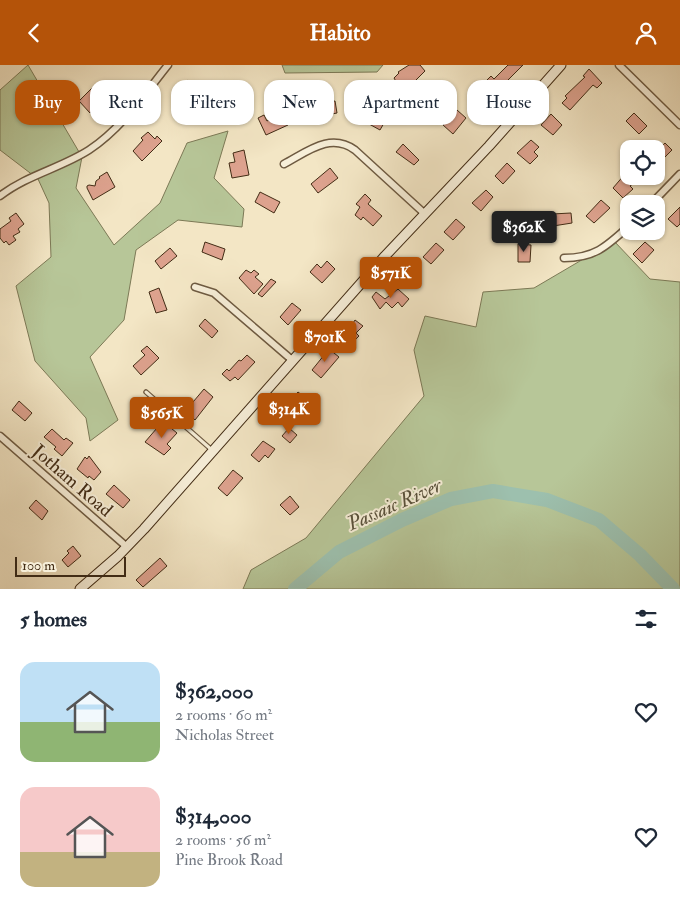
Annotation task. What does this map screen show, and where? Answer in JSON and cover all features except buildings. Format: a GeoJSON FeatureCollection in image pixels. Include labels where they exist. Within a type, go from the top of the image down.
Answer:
{"type":"FeatureCollection","features":[{"type":"Feature","properties":{"kind":"street"},"geometry":{"type":"LineString","coordinates":[[0,196],[28,179],[89,150],[115,130],[168,65]]}},
{"type":"Feature","properties":{"kind":"street"},"geometry":{"type":"LineString","coordinates":[[619,65],[680,125]]}},
{"type":"Feature","properties":{"kind":"street"},"geometry":{"type":"LineString","coordinates":[[80,589],[127,547],[292,360],[559,66]]}},
{"type":"Feature","properties":{"kind":"street"},"geometry":{"type":"LineString","coordinates":[[284,164],[322,144],[337,142],[347,145],[426,214]]}},
{"type":"Feature","properties":{"kind":"street"},"geometry":{"type":"LineString","coordinates":[[660,195],[680,174]]}},
{"type":"Feature","properties":{"kind":"street"},"geometry":{"type":"LineString","coordinates":[[564,258],[579,258],[598,251],[620,233]]}},
{"type":"Feature","properties":{"kind":"street"},"geometry":{"type":"LineString","coordinates":[[195,287],[214,293],[292,360]]}},
{"type":"Feature","properties":{"kind":"street","name":"Jotham Road"},"geometry":{"type":"LineString","coordinates":[[0,436],[127,547]]}},
{"type":"Feature","properties":{"kind":"lane"},"geometry":{"type":"LineString","coordinates":[[146,391],[213,451]]}},
{"type":"Feature","properties":{"kind":"green space"},"geometry":{"type":"Polygon","coordinates":[[[28,65],[37,80],[15,80],[15,125],[63,125],[82,157],[76,188],[114,245],[160,203],[187,143],[228,131],[214,178],[244,209],[242,227],[178,220],[136,250],[124,320],[90,357],[118,420],[90,441],[86,418],[35,361],[16,286],[51,257],[49,203],[38,179],[0,150],[0,90],[28,65]]]}},
{"type":"Feature","properties":{"kind":"green space"},"geometry":{"type":"Polygon","coordinates":[[[282,65],[383,65],[377,72],[285,73],[282,65]]]}},
{"type":"Feature","properties":{"kind":"green space"},"geometry":{"type":"Polygon","coordinates":[[[614,241],[650,279],[680,282],[680,589],[243,589],[251,570],[306,538],[424,396],[414,350],[425,316],[476,327],[483,292],[534,288],[614,241]]]}},
{"type":"Feature","properties":{"kind":"waterway","name":"Passaic River"},"geometry":{"type":"LineString","coordinates":[[295,589],[339,552],[402,520],[451,499],[493,491],[547,500],[599,520],[640,555],[673,589]]}}]}
